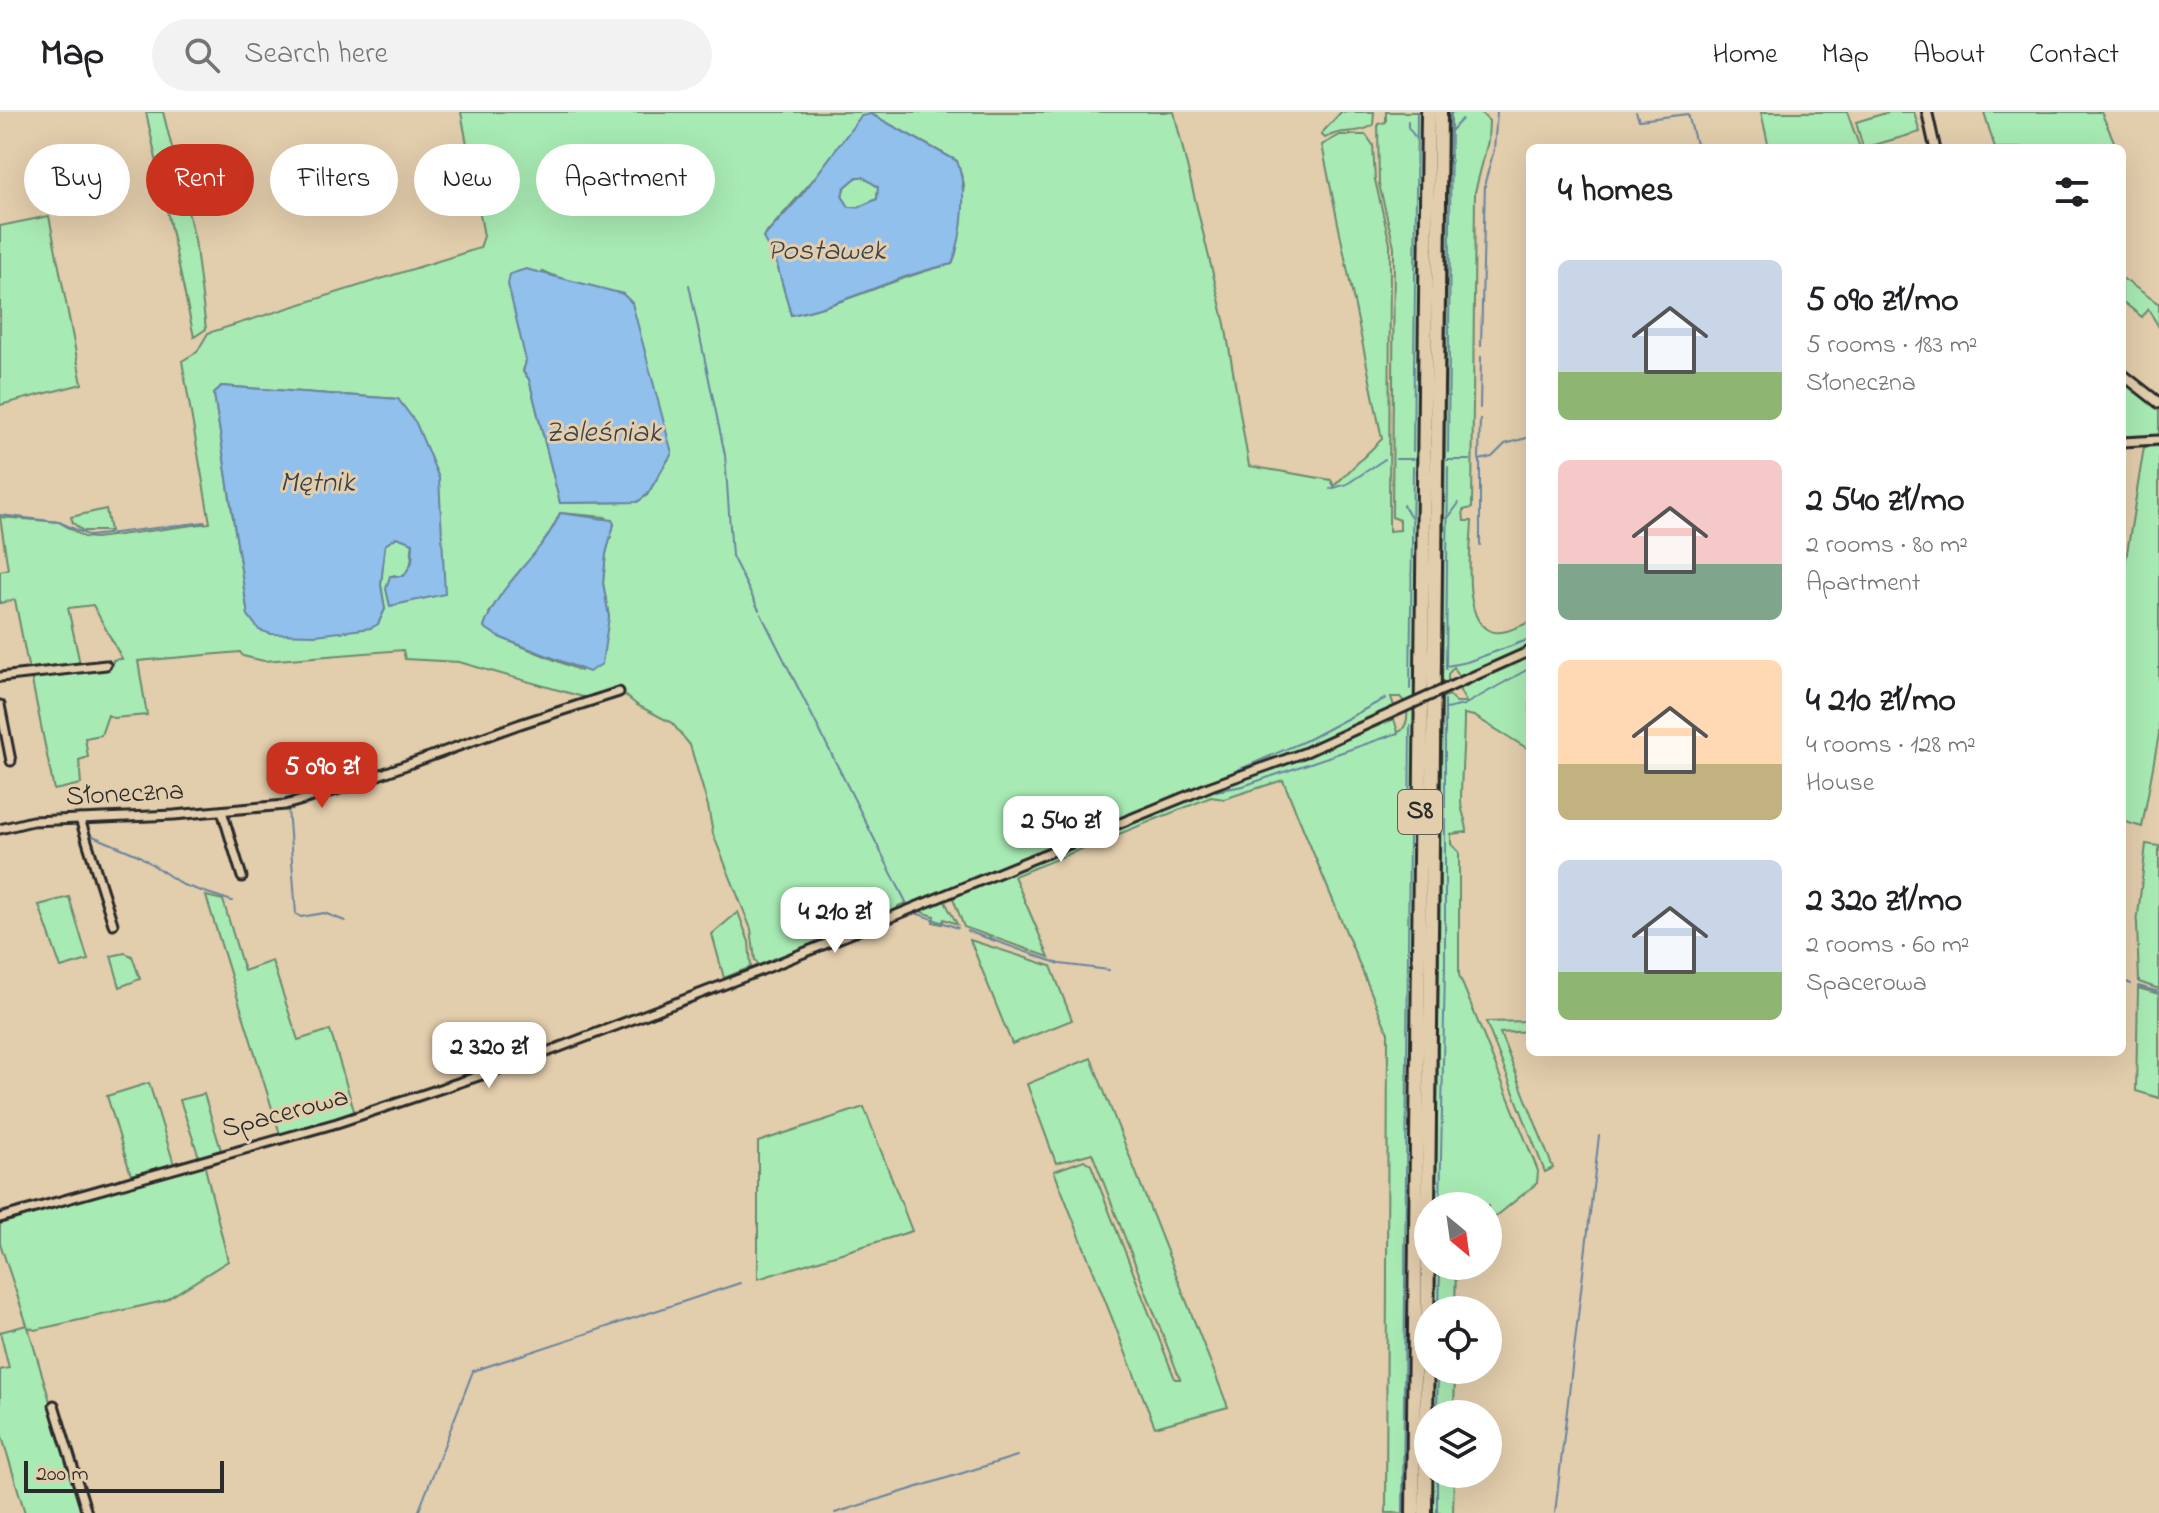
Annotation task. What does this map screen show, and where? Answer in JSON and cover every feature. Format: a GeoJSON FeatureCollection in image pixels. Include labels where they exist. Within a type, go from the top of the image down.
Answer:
{"type":"FeatureCollection","features":[{"type":"Feature","properties":{"kind":"highway","name":"S8"},"geometry":{"type":"LineString","coordinates":[[1413,1513],[1428,112]]}},
{"type":"Feature","properties":{"kind":"highway","name":"S8"},"geometry":{"type":"LineString","coordinates":[[1428,1192],[1440,112]]}},
{"type":"Feature","properties":{"kind":"highway"},"geometry":{"type":"LineString","coordinates":[[1425,1513],[1428,1280]]}},
{"type":"Feature","properties":{"kind":"street"},"geometry":{"type":"LineString","coordinates":[[1927,112],[1934,144]]}},
{"type":"Feature","properties":{"kind":"street"},"geometry":{"type":"LineString","coordinates":[[2126,377],[2159,403]]}},
{"type":"Feature","properties":{"kind":"street"},"geometry":{"type":"LineString","coordinates":[[2126,442],[2159,440]]}},
{"type":"Feature","properties":{"kind":"street","name":"Spacerowa"},"geometry":{"type":"LineString","coordinates":[[0,1218],[429,1095],[757,972],[1211,786],[1306,752],[1526,653]]}},
{"type":"Feature","properties":{"kind":"street"},"geometry":{"type":"LineString","coordinates":[[0,677],[106,665]]}},
{"type":"Feature","properties":{"kind":"street","name":"Słoneczna"},"geometry":{"type":"LineString","coordinates":[[0,829],[32,821],[285,805],[337,790],[619,692]]}},
{"type":"Feature","properties":{"kind":"street"},"geometry":{"type":"LineString","coordinates":[[0,705],[11,761]]}},
{"type":"Feature","properties":{"kind":"street"},"geometry":{"type":"LineString","coordinates":[[222,811],[242,877]]}},
{"type":"Feature","properties":{"kind":"street"},"geometry":{"type":"LineString","coordinates":[[80,819],[113,924]]}},
{"type":"Feature","properties":{"kind":"street"},"geometry":{"type":"LineString","coordinates":[[54,1405],[87,1513]]}},
{"type":"Feature","properties":{"kind":"green space"},"geometry":{"type":"Polygon","coordinates":[[[146,112],[163,112],[171,144],[153,144],[146,112]]]}},
{"type":"Feature","properties":{"kind":"green space"},"geometry":{"type":"Polygon","coordinates":[[[461,112],[1174,112],[1225,324],[1249,466],[1331,480],[1334,486],[1382,439],[1322,145],[1340,135],[1366,135],[1373,145],[1375,180],[1390,244],[1389,531],[1400,530],[1400,520],[1392,517],[1394,246],[1379,184],[1378,124],[1386,122],[1386,112],[1421,112],[1406,1513],[1386,1513],[1388,1033],[1283,780],[1224,799],[1211,797],[1014,876],[1049,957],[964,927],[953,898],[944,900],[957,924],[944,919],[942,924],[933,922],[934,916],[920,909],[939,901],[908,907],[906,903],[898,906],[897,910],[759,965],[755,960],[751,929],[713,834],[690,745],[672,723],[637,705],[625,695],[590,699],[459,662],[405,659],[403,650],[264,661],[243,656],[240,652],[138,661],[147,715],[113,718],[108,715],[101,735],[85,738],[88,757],[79,760],[81,784],[54,790],[31,676],[113,665],[113,660],[122,659],[93,605],[68,608],[80,664],[29,671],[15,600],[0,603],[0,571],[8,569],[0,517],[59,522],[84,537],[96,538],[210,523],[182,361],[197,352],[208,333],[480,248],[484,236],[480,216],[520,216],[520,144],[467,144],[461,112]],[[871,114],[763,237],[776,261],[791,315],[952,264],[964,184],[957,161],[871,114]],[[543,271],[523,372],[529,379],[560,503],[637,502],[647,495],[672,453],[623,294],[566,281],[543,271]],[[221,386],[214,394],[248,615],[378,624],[385,609],[381,585],[385,545],[397,537],[413,543],[408,571],[400,577],[394,575],[390,606],[439,530],[439,478],[398,399],[221,386]],[[560,513],[554,526],[489,613],[499,637],[581,671],[609,617],[603,583],[614,524],[605,517],[560,513]],[[1391,697],[1395,709],[1212,789],[1295,761],[1394,719],[1398,732],[1401,731],[1407,709],[1400,697],[1391,697]]]}},
{"type":"Feature","properties":{"kind":"green space"},"geometry":{"type":"Polygon","coordinates":[[[1341,112],[1374,112],[1373,125],[1325,138],[1321,134],[1341,112]]]}},
{"type":"Feature","properties":{"kind":"green space"},"geometry":{"type":"Polygon","coordinates":[[[1449,112],[1480,112],[1489,121],[1488,141],[1475,192],[1472,508],[1463,510],[1464,521],[1472,521],[1470,584],[1476,616],[1483,627],[1494,632],[1526,624],[1526,649],[1460,679],[1454,667],[1448,674],[1448,684],[1442,686],[1449,112]]]}},
{"type":"Feature","properties":{"kind":"green space"},"geometry":{"type":"Polygon","coordinates":[[[1761,112],[1847,112],[1859,144],[1768,144],[1761,112]]]}},
{"type":"Feature","properties":{"kind":"green space"},"geometry":{"type":"Polygon","coordinates":[[[1889,112],[1914,112],[1920,132],[1877,144],[1862,144],[1856,122],[1889,112]]]}},
{"type":"Feature","properties":{"kind":"green space"},"geometry":{"type":"Polygon","coordinates":[[[1984,112],[2101,112],[2115,144],[1994,144],[1984,112]]]}},
{"type":"Feature","properties":{"kind":"green space"},"geometry":{"type":"Polygon","coordinates":[[[857,177],[863,177],[878,187],[877,199],[859,207],[849,207],[842,196],[844,188],[857,177]]]}},
{"type":"Feature","properties":{"kind":"green space"},"geometry":{"type":"Polygon","coordinates":[[[49,216],[82,384],[0,405],[0,226],[49,216]]]}},
{"type":"Feature","properties":{"kind":"green space"},"geometry":{"type":"Polygon","coordinates":[[[168,216],[189,216],[195,240],[206,329],[194,337],[168,216]]]}},
{"type":"Feature","properties":{"kind":"green space"},"geometry":{"type":"Polygon","coordinates":[[[2126,281],[2159,304],[2159,327],[2148,309],[2142,317],[2126,304],[2126,281]]]}},
{"type":"Feature","properties":{"kind":"green space"},"geometry":{"type":"Polygon","coordinates":[[[2126,384],[2159,409],[2159,436],[2126,440],[2126,384]]]}},
{"type":"Feature","properties":{"kind":"green space"},"geometry":{"type":"Polygon","coordinates":[[[2159,446],[2159,734],[2142,827],[2126,822],[2126,559],[2144,447],[2159,446]]]}},
{"type":"Feature","properties":{"kind":"green space"},"geometry":{"type":"Polygon","coordinates":[[[106,509],[110,531],[83,531],[71,517],[106,509]]]}},
{"type":"Feature","properties":{"kind":"green space"},"geometry":{"type":"Polygon","coordinates":[[[1526,659],[1526,748],[1474,716],[1464,714],[1461,802],[1467,832],[1451,834],[1451,844],[1459,852],[1459,975],[1538,1171],[1537,1183],[1502,1212],[1502,1192],[1436,1192],[1442,698],[1449,695],[1456,702],[1466,702],[1459,689],[1526,659]]]}},
{"type":"Feature","properties":{"kind":"green space"},"geometry":{"type":"Polygon","coordinates":[[[2146,844],[2159,846],[2159,989],[2139,982],[2137,924],[2146,844]]]}},
{"type":"Feature","properties":{"kind":"green space"},"geometry":{"type":"Polygon","coordinates":[[[206,896],[223,900],[244,971],[272,961],[298,1040],[330,1030],[355,1114],[280,1134],[206,896]]]}},
{"type":"Feature","properties":{"kind":"green space"},"geometry":{"type":"Polygon","coordinates":[[[69,897],[88,960],[61,968],[39,905],[69,897]]]}},
{"type":"Feature","properties":{"kind":"green space"},"geometry":{"type":"Polygon","coordinates":[[[738,912],[749,942],[751,967],[724,978],[712,934],[738,912]]]}},
{"type":"Feature","properties":{"kind":"green space"},"geometry":{"type":"Polygon","coordinates":[[[970,940],[1051,966],[1072,1020],[1012,1044],[970,940]]]}},
{"type":"Feature","properties":{"kind":"green space"},"geometry":{"type":"Polygon","coordinates":[[[125,953],[132,956],[140,979],[120,987],[111,956],[125,953]]]}},
{"type":"Feature","properties":{"kind":"green space"},"geometry":{"type":"Polygon","coordinates":[[[2138,988],[2159,994],[2159,1098],[2136,1091],[2138,988]]]}},
{"type":"Feature","properties":{"kind":"green space"},"geometry":{"type":"Polygon","coordinates":[[[1526,1021],[1526,1031],[1500,1033],[1553,1168],[1545,1172],[1486,1022],[1526,1021]]]}},
{"type":"Feature","properties":{"kind":"green space"},"geometry":{"type":"Polygon","coordinates":[[[1091,1058],[1228,1407],[1155,1427],[1054,1171],[1084,1160],[1091,1165],[1175,1379],[1180,1379],[1092,1153],[1056,1163],[1027,1084],[1091,1058]]]}},
{"type":"Feature","properties":{"kind":"green space"},"geometry":{"type":"Polygon","coordinates":[[[149,1083],[174,1164],[131,1175],[107,1096],[149,1083]]]}},
{"type":"Feature","properties":{"kind":"green space"},"geometry":{"type":"Polygon","coordinates":[[[204,1094],[221,1150],[199,1157],[180,1100],[204,1094]]]}},
{"type":"Feature","properties":{"kind":"green space"},"geometry":{"type":"Polygon","coordinates":[[[864,1107],[912,1231],[758,1279],[758,1142],[864,1107]]]}},
{"type":"Feature","properties":{"kind":"green space"},"geometry":{"type":"Polygon","coordinates":[[[204,1163],[228,1261],[164,1301],[35,1330],[28,1327],[83,1513],[25,1513],[0,1430],[0,1370],[9,1368],[0,1332],[27,1325],[0,1243],[0,1221],[204,1163]]]}},
{"type":"Feature","properties":{"kind":"green space"},"geometry":{"type":"Polygon","coordinates":[[[1435,1280],[1456,1280],[1455,1296],[1435,1296],[1435,1280]]]}},
{"type":"Feature","properties":{"kind":"green space"},"geometry":{"type":"Polygon","coordinates":[[[1434,1384],[1455,1384],[1454,1400],[1434,1400],[1434,1384]]]}},
{"type":"Feature","properties":{"kind":"green space"},"geometry":{"type":"Polygon","coordinates":[[[1433,1488],[1454,1488],[1453,1513],[1433,1513],[1433,1488]]]}},
{"type":"Feature","properties":{"kind":"water","name":"Postawek"},"geometry":{"type":"Polygon","coordinates":[[[871,114],[957,161],[963,212],[952,264],[791,315],[776,261],[763,238],[800,197],[861,116],[871,114]],[[857,177],[844,188],[842,196],[849,207],[859,207],[877,199],[878,187],[863,177],[857,177]]]}},
{"type":"Feature","properties":{"kind":"water","name":"Zaleśniak"},"geometry":{"type":"Polygon","coordinates":[[[526,269],[623,294],[632,303],[672,453],[647,495],[637,502],[560,503],[529,379],[523,372],[526,361],[508,284],[510,274],[526,269]]]}},
{"type":"Feature","properties":{"kind":"water","name":"Mętnik"},"geometry":{"type":"Polygon","coordinates":[[[221,386],[398,399],[416,423],[439,478],[445,594],[390,606],[386,589],[390,576],[404,576],[412,562],[413,543],[397,537],[385,545],[381,585],[385,609],[378,624],[371,628],[316,635],[271,634],[259,630],[248,615],[214,394],[221,386]]]}},
{"type":"Feature","properties":{"kind":"water"},"geometry":{"type":"Polygon","coordinates":[[[560,513],[612,520],[614,524],[603,583],[609,617],[602,664],[589,672],[499,637],[484,627],[500,596],[543,542],[560,513]]]}},
{"type":"Feature","properties":{"kind":"waterway"},"geometry":{"type":"LineString","coordinates":[[1413,451],[1417,112]]}},
{"type":"Feature","properties":{"kind":"waterway"},"geometry":{"type":"LineString","coordinates":[[1448,452],[1451,112]]}},
{"type":"Feature","properties":{"kind":"waterway"},"geometry":{"type":"LineString","coordinates":[[1481,346],[1485,182],[1494,150],[1497,112]]}},
{"type":"Feature","properties":{"kind":"waterway"},"geometry":{"type":"LineString","coordinates":[[1636,112],[1639,120],[1688,114],[1696,144]]}},
{"type":"Feature","properties":{"kind":"waterway"},"geometry":{"type":"LineString","coordinates":[[1451,131],[1462,119]]}},
{"type":"Feature","properties":{"kind":"waterway"},"geometry":{"type":"LineString","coordinates":[[1408,121],[1408,127],[1415,137]]}},
{"type":"Feature","properties":{"kind":"waterway"},"geometry":{"type":"LineString","coordinates":[[689,285],[725,455],[732,556],[759,610]]}},
{"type":"Feature","properties":{"kind":"waterway"},"geometry":{"type":"LineString","coordinates":[[1480,408],[1481,357]]}},
{"type":"Feature","properties":{"kind":"waterway"},"geometry":{"type":"LineString","coordinates":[[1479,458],[1480,419]]}},
{"type":"Feature","properties":{"kind":"waterway"},"geometry":{"type":"LineString","coordinates":[[1479,460],[1492,457],[1505,444],[1526,438]]}},
{"type":"Feature","properties":{"kind":"waterway"},"geometry":{"type":"LineString","coordinates":[[1330,489],[1347,484],[1385,459]]}},
{"type":"Feature","properties":{"kind":"waterway"},"geometry":{"type":"LineString","coordinates":[[1396,459],[1413,459]]}},
{"type":"Feature","properties":{"kind":"waterway"},"geometry":{"type":"LineString","coordinates":[[1447,460],[1470,460]]}},
{"type":"Feature","properties":{"kind":"waterway"},"geometry":{"type":"LineString","coordinates":[[1480,460],[1480,545]]}},
{"type":"Feature","properties":{"kind":"waterway"},"geometry":{"type":"LineString","coordinates":[[1410,689],[1413,467]]}},
{"type":"Feature","properties":{"kind":"waterway"},"geometry":{"type":"LineString","coordinates":[[1446,669],[1448,467]]}},
{"type":"Feature","properties":{"kind":"waterway"},"geometry":{"type":"LineString","coordinates":[[1448,518],[1459,503]]}},
{"type":"Feature","properties":{"kind":"waterway"},"geometry":{"type":"LineString","coordinates":[[1403,505],[1411,517]]}},
{"type":"Feature","properties":{"kind":"waterway"},"geometry":{"type":"LineString","coordinates":[[0,515],[59,522],[90,536],[205,522]]}},
{"type":"Feature","properties":{"kind":"waterway"},"geometry":{"type":"LineString","coordinates":[[761,614],[908,906]]}},
{"type":"Feature","properties":{"kind":"waterway"},"geometry":{"type":"LineString","coordinates":[[1447,666],[1526,640]]}},
{"type":"Feature","properties":{"kind":"waterway"},"geometry":{"type":"LineString","coordinates":[[1446,709],[1464,705],[1526,670]]}},
{"type":"Feature","properties":{"kind":"waterway"},"geometry":{"type":"LineString","coordinates":[[1215,780],[1307,740],[1386,698]]}},
{"type":"Feature","properties":{"kind":"waterway"},"geometry":{"type":"LineString","coordinates":[[1440,1192],[1445,969],[1445,700]]}},
{"type":"Feature","properties":{"kind":"waterway"},"geometry":{"type":"LineString","coordinates":[[1403,1513],[1410,726]]}},
{"type":"Feature","properties":{"kind":"waterway"},"geometry":{"type":"LineString","coordinates":[[1216,791],[1243,786],[1398,733]]}},
{"type":"Feature","properties":{"kind":"waterway"},"geometry":{"type":"LineString","coordinates":[[288,808],[296,914],[301,917],[324,913],[345,921]]}},
{"type":"Feature","properties":{"kind":"waterway"},"geometry":{"type":"LineString","coordinates":[[88,834],[138,855],[183,885],[232,901]]}},
{"type":"Feature","properties":{"kind":"waterway"},"geometry":{"type":"LineString","coordinates":[[910,911],[958,928]]}},
{"type":"Feature","properties":{"kind":"waterway"},"geometry":{"type":"LineString","coordinates":[[967,931],[1060,964],[1109,970]]}},
{"type":"Feature","properties":{"kind":"waterway"},"geometry":{"type":"LineString","coordinates":[[2126,982],[2131,984]]}},
{"type":"Feature","properties":{"kind":"waterway"},"geometry":{"type":"LineString","coordinates":[[2138,986],[2159,992]]}},
{"type":"Feature","properties":{"kind":"waterway"},"geometry":{"type":"LineString","coordinates":[[1555,1513],[1599,1136]]}},
{"type":"Feature","properties":{"kind":"waterway"},"geometry":{"type":"LineString","coordinates":[[0,1213],[22,1208]]}},
{"type":"Feature","properties":{"kind":"waterway"},"geometry":{"type":"LineString","coordinates":[[1439,1296],[1440,1280]]}},
{"type":"Feature","properties":{"kind":"waterway"},"geometry":{"type":"LineString","coordinates":[[418,1513],[473,1371],[740,1283]]}},
{"type":"Feature","properties":{"kind":"waterway"},"geometry":{"type":"LineString","coordinates":[[1437,1400],[1438,1384]]}},
{"type":"Feature","properties":{"kind":"waterway"},"geometry":{"type":"LineString","coordinates":[[835,1513],[1017,1456]]}},
{"type":"Feature","properties":{"kind":"waterway"},"geometry":{"type":"LineString","coordinates":[[1437,1488],[1437,1513]]}}]}
